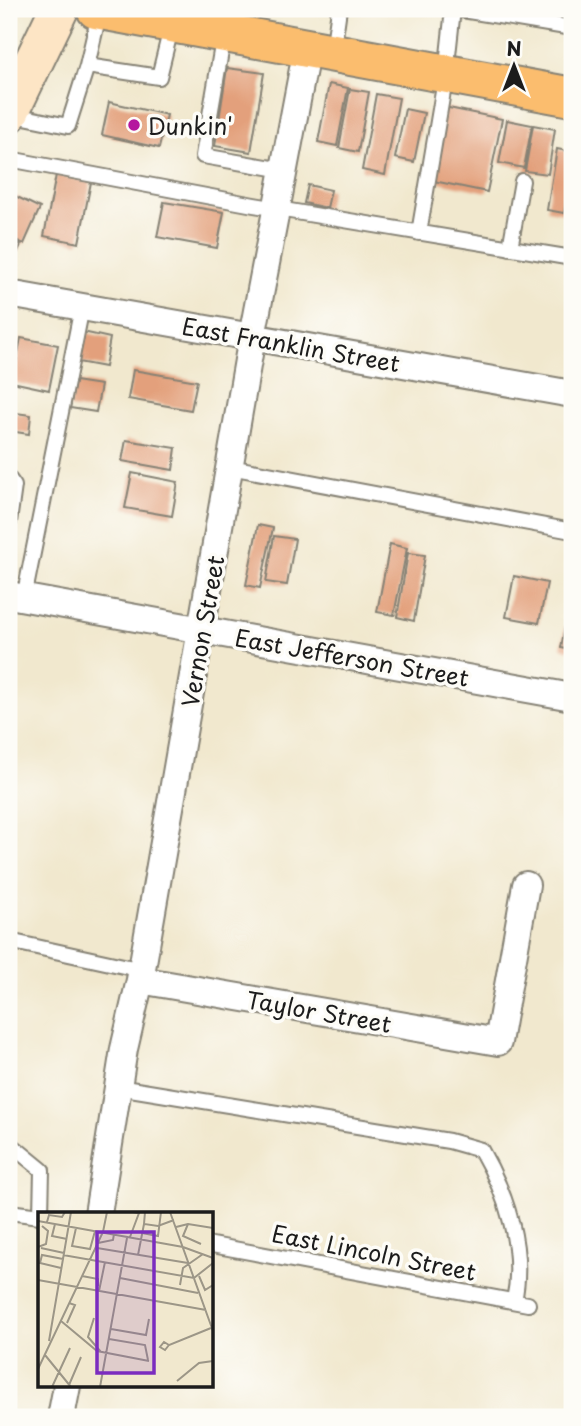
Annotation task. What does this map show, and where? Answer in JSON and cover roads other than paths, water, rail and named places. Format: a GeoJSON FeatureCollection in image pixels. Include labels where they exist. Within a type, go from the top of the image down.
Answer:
{"type":"FeatureCollection","features":[{"type":"Feature","properties":{"kind":"main road"},"geometry":{"type":"LineString","coordinates":[[98,9],[183,19],[320,50],[572,97]]}},
{"type":"Feature","properties":{"kind":"street"},"geometry":{"type":"LineString","coordinates":[[9,113],[59,9]]}},
{"type":"Feature","properties":{"kind":"street","name":"Vernon Street"},"geometry":{"type":"LineString","coordinates":[[98,1212],[124,1049],[141,975],[276,209],[284,170],[320,50]]}},
{"type":"Feature","properties":{"kind":"street","name":"East Franklin Street"},"geometry":{"type":"LineString","coordinates":[[9,294],[572,394]]}},
{"type":"Feature","properties":{"kind":"street","name":"East Jefferson Street"},"geometry":{"type":"LineString","coordinates":[[16,596],[572,696]]}},
{"type":"Feature","properties":{"kind":"street","name":"Taylor Street"},"geometry":{"type":"LineString","coordinates":[[141,975],[498,1042],[526,885]]}},
{"type":"Feature","properties":{"kind":"street"},"geometry":{"type":"LineString","coordinates":[[61,1417],[67,1388]]}},
{"type":"Feature","properties":{"kind":"lane"},"geometry":{"type":"LineString","coordinates":[[9,113],[68,126],[87,66],[98,9]]}},
{"type":"Feature","properties":{"kind":"lane"},"geometry":{"type":"LineString","coordinates":[[320,50],[339,9]]}},
{"type":"Feature","properties":{"kind":"lane"},"geometry":{"type":"LineString","coordinates":[[419,233],[455,9],[572,28]]}},
{"type":"Feature","properties":{"kind":"lane"},"geometry":{"type":"LineString","coordinates":[[87,66],[159,77],[183,19]]}},
{"type":"Feature","properties":{"kind":"lane"},"geometry":{"type":"LineString","coordinates":[[231,30],[203,156],[284,170]]}},
{"type":"Feature","properties":{"kind":"lane"},"geometry":{"type":"LineString","coordinates":[[9,159],[276,209],[572,258]]}},
{"type":"Feature","properties":{"kind":"lane"},"geometry":{"type":"LineString","coordinates":[[510,248],[522,181]]}},
{"type":"Feature","properties":{"kind":"lane"},"geometry":{"type":"LineString","coordinates":[[16,596],[82,307]]}},
{"type":"Feature","properties":{"kind":"lane"},"geometry":{"type":"LineString","coordinates":[[230,467],[572,531]]}},
{"type":"Feature","properties":{"kind":"lane"},"geometry":{"type":"LineString","coordinates":[[9,479],[14,486],[9,522]]}},
{"type":"Feature","properties":{"kind":"lane"},"geometry":{"type":"LineString","coordinates":[[9,941],[141,975]]}},
{"type":"Feature","properties":{"kind":"lane","name":"East Lincoln Street"},"geometry":{"type":"LineString","coordinates":[[118,1087],[449,1141],[481,1150],[496,1176],[514,1232],[521,1303],[214,1245]]}},
{"type":"Feature","properties":{"kind":"lane"},"geometry":{"type":"LineString","coordinates":[[9,1143],[42,1170],[41,1212]]}},
{"type":"Feature","properties":{"kind":"lane"},"geometry":{"type":"LineString","coordinates":[[9,1212],[38,1215]]}},
{"type":"Feature","properties":{"kind":"place","name":"Dunkin'"},"geometry":{"type":"Point","coordinates":[134,125]}}]}
